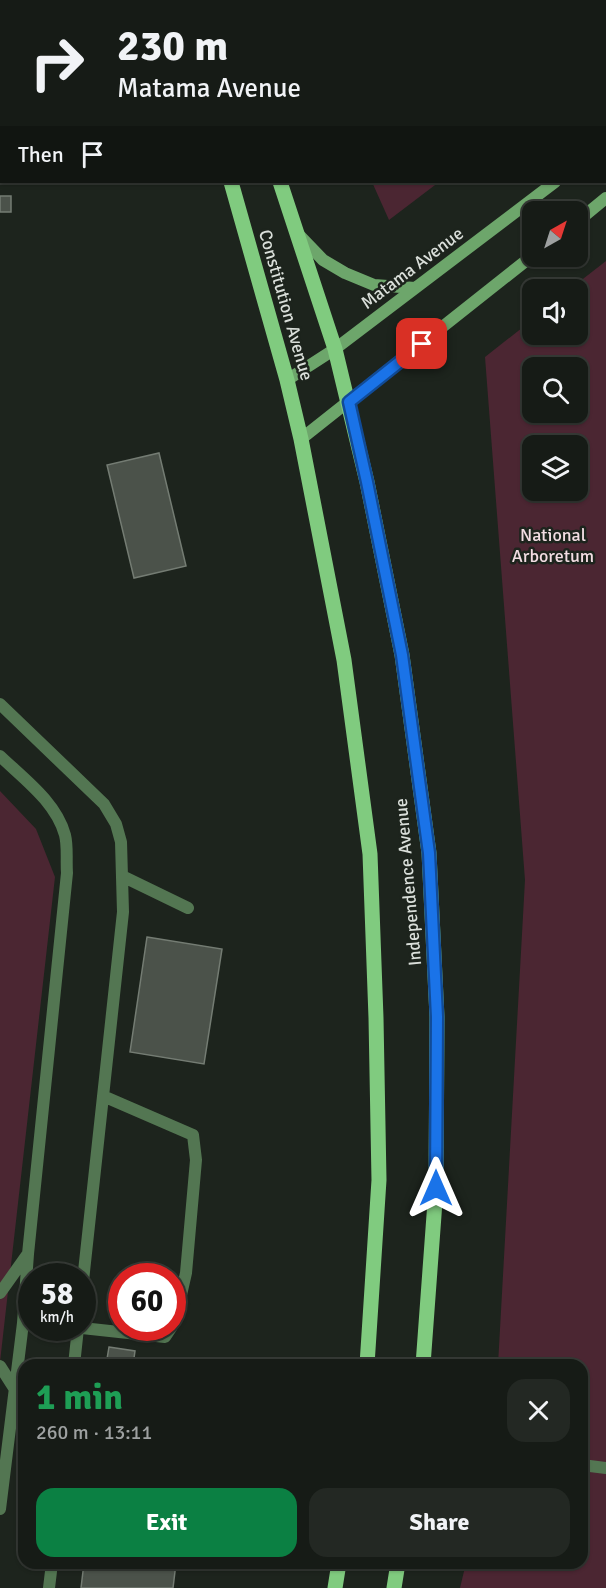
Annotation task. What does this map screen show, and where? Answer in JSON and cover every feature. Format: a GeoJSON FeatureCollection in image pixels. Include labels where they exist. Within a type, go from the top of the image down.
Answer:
{"type":"FeatureCollection","features":[{"type":"Feature","properties":{"kind":"main road","name":"Constitution Avenue"},"geometry":{"type":"LineString","coordinates":[[231,183],[287,380],[301,439]]}},
{"type":"Feature","properties":{"kind":"main road","name":"Constitution Avenue"},"geometry":{"type":"LineString","coordinates":[[280,183],[335,349],[349,402]]}},
{"type":"Feature","properties":{"kind":"main road","name":"Matama Avenue"},"geometry":{"type":"LineString","coordinates":[[287,380],[335,349],[554,183]]}},
{"type":"Feature","properties":{"kind":"main road"},"geometry":{"type":"LineString","coordinates":[[588,212],[606,198]]}},
{"type":"Feature","properties":{"kind":"main road"},"geometry":{"type":"LineString","coordinates":[[297,233],[323,260],[345,273],[374,285],[415,288]]}},
{"type":"Feature","properties":{"kind":"main road"},"geometry":{"type":"LineString","coordinates":[[301,439],[522,264]]}},
{"type":"Feature","properties":{"kind":"main road","name":"Independence Avenue"},"geometry":{"type":"LineString","coordinates":[[349,402],[402,655],[429,853],[437,1017],[436,1188],[423,1359]]}},
{"type":"Feature","properties":{"kind":"main road","name":"Independence Avenue"},"geometry":{"type":"LineString","coordinates":[[301,439],[344,660],[370,854],[380,1180],[368,1359]]}},
{"type":"Feature","properties":{"kind":"main road"},"geometry":{"type":"LineString","coordinates":[[335,1588],[338,1569]]}},
{"type":"Feature","properties":{"kind":"main road"},"geometry":{"type":"LineString","coordinates":[[394,1588],[397,1569]]}},
{"type":"Feature","properties":{"kind":"street"},"geometry":{"type":"LineString","coordinates":[[0,705],[104,804],[116,824],[121,842],[123,912],[85,1263]]}},
{"type":"Feature","properties":{"kind":"street"},"geometry":{"type":"LineString","coordinates":[[0,756],[39,792],[59,819],[66,837],[67,873],[28,1263]]}},
{"type":"Feature","properties":{"kind":"street"},"geometry":{"type":"LineString","coordinates":[[122,876],[188,908]]}},
{"type":"Feature","properties":{"kind":"street"},"geometry":{"type":"LineString","coordinates":[[103,1096],[193,1135],[196,1160],[186,1273]]}},
{"type":"Feature","properties":{"kind":"street"},"geometry":{"type":"LineString","coordinates":[[0,1293],[28,1254]]}},
{"type":"Feature","properties":{"kind":"street"},"geometry":{"type":"LineString","coordinates":[[20,1359],[24,1341]]}},
{"type":"Feature","properties":{"kind":"street"},"geometry":{"type":"LineString","coordinates":[[76,1359],[78,1341]]}},
{"type":"Feature","properties":{"kind":"street"},"geometry":{"type":"LineString","coordinates":[[0,1366],[14,1388]]}},
{"type":"Feature","properties":{"kind":"street"},"geometry":{"type":"LineString","coordinates":[[0,1509],[18,1368]]}},
{"type":"Feature","properties":{"kind":"street"},"geometry":{"type":"LineString","coordinates":[[0,1427],[11,1417]]}},
{"type":"Feature","properties":{"kind":"street"},"geometry":{"type":"LineString","coordinates":[[588,1466],[606,1468]]}},
{"type":"Feature","properties":{"kind":"street"},"geometry":{"type":"LineString","coordinates":[[49,1588],[51,1569]]}},
{"type":"Feature","properties":{"kind":"green space"},"geometry":{"type":"Polygon","coordinates":[[[372,183],[438,183],[389,220],[372,183]]]}},
{"type":"Feature","properties":{"kind":"green space","name":"National Arboretum"},"geometry":{"type":"Polygon","coordinates":[[[606,261],[606,1588],[460,1588],[465,1569],[588,1569],[588,1359],[498,1359],[525,880],[485,357],[522,328],[522,345],[588,345],[588,279],[583,279],[606,261]]]}},
{"type":"Feature","properties":{"kind":"green space"},"geometry":{"type":"Polygon","coordinates":[[[0,791],[36,829],[55,877],[0,1362],[0,791]]]}},
{"type":"Feature","properties":{"kind":"building"},"geometry":{"type":"Polygon","coordinates":[[[0,196],[11,196],[11,212],[0,212],[0,196]]]}},
{"type":"Feature","properties":{"kind":"building"},"geometry":{"type":"Polygon","coordinates":[[[159,453],[186,566],[134,578],[107,465],[159,453]]]}},
{"type":"Feature","properties":{"kind":"building"},"geometry":{"type":"Polygon","coordinates":[[[147,937],[222,949],[204,1064],[130,1052],[147,937]]]}},
{"type":"Feature","properties":{"kind":"building"},"geometry":{"type":"Polygon","coordinates":[[[109,1347],[135,1351],[134,1359],[107,1359],[109,1347]]]}},
{"type":"Feature","properties":{"kind":"building"},"geometry":{"type":"Polygon","coordinates":[[[83,1569],[175,1569],[173,1588],[81,1588],[83,1569]]]}},
{"type":"Feature","properties":{"kind":"route"},"geometry":{"type":"LineString","coordinates":[[422,344],[349,402],[402,655],[429,853],[437,1017],[436,1188]]}}]}
